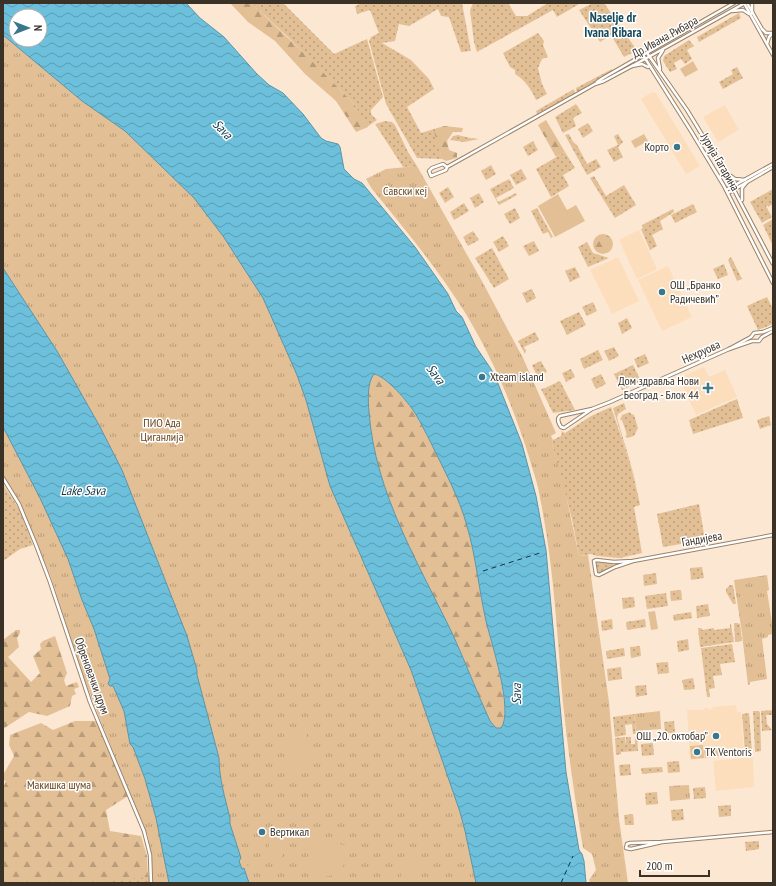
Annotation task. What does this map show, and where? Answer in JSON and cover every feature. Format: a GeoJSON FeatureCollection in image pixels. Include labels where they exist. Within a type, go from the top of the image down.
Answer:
{"type":"FeatureCollection","features":[{"type":"Feature","properties":{"kind":"street"},"geometry":{"type":"LineString","coordinates":[[745,3],[763,31],[766,33],[773,33]]}},
{"type":"Feature","properties":{"kind":"street","name":"Др Ивана Рибара"},"geometry":{"type":"LineString","coordinates":[[595,84],[604,81],[632,66],[745,3]]}},
{"type":"Feature","properties":{"kind":"street"},"geometry":{"type":"LineString","coordinates":[[752,3],[751,13],[773,55]]}},
{"type":"Feature","properties":{"kind":"street","name":"Др Ивана Рибара"},"geometry":{"type":"LineString","coordinates":[[447,167],[443,164],[432,168],[429,171],[431,176],[434,176],[446,170],[447,167],[733,4]]}},
{"type":"Feature","properties":{"kind":"street"},"geometry":{"type":"LineString","coordinates":[[730,11],[743,10],[751,13]]}},
{"type":"Feature","properties":{"kind":"street"},"geometry":{"type":"LineString","coordinates":[[767,44],[769,37],[773,33]]}},
{"type":"Feature","properties":{"kind":"street"},"geometry":{"type":"LineString","coordinates":[[661,71],[658,58],[665,48]]}},
{"type":"Feature","properties":{"kind":"street","name":"Јурија Гагарина"},"geometry":{"type":"LineString","coordinates":[[647,53],[687,110],[724,170],[773,264]]}},
{"type":"Feature","properties":{"kind":"street","name":"Јурија Гагарина"},"geometry":{"type":"LineString","coordinates":[[643,55],[651,70],[691,130],[727,192],[773,283]]}},
{"type":"Feature","properties":{"kind":"street"},"geometry":{"type":"LineString","coordinates":[[632,66],[644,65],[651,70]]}},
{"type":"Feature","properties":{"kind":"street"},"geometry":{"type":"LineString","coordinates":[[727,192],[773,164]]}},
{"type":"Feature","properties":{"kind":"street"},"geometry":{"type":"LineString","coordinates":[[743,205],[741,191],[746,181],[773,167]]}},
{"type":"Feature","properties":{"kind":"street"},"geometry":{"type":"LineString","coordinates":[[724,170],[735,179],[746,181]]}},
{"type":"Feature","properties":{"kind":"street"},"geometry":{"type":"LineString","coordinates":[[773,328],[755,333],[752,336],[754,340],[758,341],[773,331]]}},
{"type":"Feature","properties":{"kind":"street"},"geometry":{"type":"LineString","coordinates":[[759,333],[761,338]]}},
{"type":"Feature","properties":{"kind":"street","name":"Нехруова"},"geometry":{"type":"LineString","coordinates":[[729,350],[752,336]]}},
{"type":"Feature","properties":{"kind":"street","name":"Нехруова"},"geometry":{"type":"LineString","coordinates":[[592,409],[560,416],[558,422],[561,427],[564,428],[592,409],[754,340]]}},
{"type":"Feature","properties":{"kind":"street","name":"Обреновачки друм"},"geometry":{"type":"LineString","coordinates":[[3,478],[19,504],[34,539],[90,702],[144,831],[149,849],[151,883]]}},
{"type":"Feature","properties":{"kind":"street","name":"Гандијева"},"geometry":{"type":"LineString","coordinates":[[633,561],[615,567],[599,575],[596,574],[594,561],[596,560],[614,562],[633,561],[773,535]]}},
{"type":"Feature","properties":{"kind":"street"},"geometry":{"type":"LineString","coordinates":[[662,842],[631,849],[626,848],[630,843],[662,842],[773,832]]}},
{"type":"Feature","properties":{"kind":"shaded area"},"geometry":{"type":"Polygon","coordinates":[[[652,92],[656,93],[700,166],[686,174],[641,99],[652,92]]]}},
{"type":"Feature","properties":{"kind":"shaded area"},"geometry":{"type":"Polygon","coordinates":[[[725,105],[739,130],[718,142],[703,117],[725,105]]]}},
{"type":"Feature","properties":{"kind":"shaded area"},"geometry":{"type":"Polygon","coordinates":[[[639,230],[657,269],[637,279],[619,240],[639,230]]]}},
{"type":"Feature","properties":{"kind":"shaded area"},"geometry":{"type":"Polygon","coordinates":[[[618,257],[639,301],[612,314],[590,270],[618,257]]]}},
{"type":"Feature","properties":{"kind":"shaded area","name":"ОШ „Бранко Радичевић”"},"geometry":{"type":"Polygon","coordinates":[[[668,266],[692,317],[662,331],[638,280],[668,266]]]}},
{"type":"Feature","properties":{"kind":"shaded area","name":"Дом здравља Нови Београд - Блок 44"},"geometry":{"type":"Polygon","coordinates":[[[704,367],[709,377],[725,370],[737,397],[696,415],[679,378],[704,367]]]}},
{"type":"Feature","properties":{"kind":"shaded area","name":"ОШ „20. октобар”"},"geometry":{"type":"Polygon","coordinates":[[[736,705],[737,712],[741,712],[744,755],[690,760],[687,710],[704,710],[705,708],[708,708],[709,710],[713,707],[736,705]]]}},
{"type":"Feature","properties":{"kind":"shaded area"},"geometry":{"type":"Polygon","coordinates":[[[753,757],[754,787],[716,791],[713,761],[753,757]]]}},
{"type":"Feature","properties":{"kind":"green space"},"geometry":{"type":"Polygon","coordinates":[[[230,3],[251,3],[307,56],[354,104],[368,127],[356,132],[336,101],[305,74],[275,41],[248,22],[230,3]]]}},
{"type":"Feature","properties":{"kind":"green space"},"geometry":{"type":"Polygon","coordinates":[[[251,3],[283,3],[334,54],[367,39],[383,97],[371,110],[371,114],[377,120],[367,127],[354,104],[288,37],[251,3]]]}},
{"type":"Feature","properties":{"kind":"green space"},"geometry":{"type":"Polygon","coordinates":[[[362,3],[462,3],[471,51],[461,52],[449,17],[441,16],[438,9],[409,26],[399,24],[395,41],[382,43],[411,60],[429,79],[434,89],[407,107],[421,133],[444,126],[438,130],[437,138],[442,159],[417,158],[386,104],[369,41],[371,37],[379,33],[370,10],[357,14],[355,6],[362,3]]]}},
{"type":"Feature","properties":{"kind":"green space"},"geometry":{"type":"Polygon","coordinates":[[[473,3],[508,3],[516,16],[527,16],[548,3],[581,3],[557,17],[553,10],[477,52],[474,42],[470,10],[473,3]]]}},
{"type":"Feature","properties":{"kind":"green space"},"geometry":{"type":"Polygon","coordinates":[[[593,3],[604,3],[636,51],[624,57],[611,35],[600,42],[579,10],[593,3]]]}},
{"type":"Feature","properties":{"kind":"green space"},"geometry":{"type":"Polygon","coordinates":[[[739,13],[741,18],[699,42],[697,37],[739,13]]]}},
{"type":"Feature","properties":{"kind":"green space","name":"ПИО Ада Циганлија"},"geometry":{"type":"Polygon","coordinates":[[[3,17],[8,26],[8,48],[29,48],[95,90],[270,277],[491,883],[153,883],[152,861],[148,836],[82,673],[52,580],[19,500],[3,475],[3,17]]]}},
{"type":"Feature","properties":{"kind":"green space"},"geometry":{"type":"Polygon","coordinates":[[[538,33],[544,41],[543,45],[548,57],[542,59],[538,68],[542,84],[547,94],[536,100],[527,85],[515,74],[515,70],[510,67],[503,53],[538,33]]]}},
{"type":"Feature","properties":{"kind":"green space"},"geometry":{"type":"Polygon","coordinates":[[[689,40],[694,46],[687,50],[692,59],[685,64],[681,59],[674,63],[677,69],[670,72],[663,61],[664,56],[689,40]]]}},
{"type":"Feature","properties":{"kind":"green space"},"geometry":{"type":"Polygon","coordinates":[[[693,61],[698,70],[685,77],[680,69],[693,61]]]}},
{"type":"Feature","properties":{"kind":"green space"},"geometry":{"type":"Polygon","coordinates":[[[737,67],[743,78],[723,89],[719,82],[733,74],[731,70],[737,67]]]}},
{"type":"Feature","properties":{"kind":"green space"},"geometry":{"type":"Polygon","coordinates":[[[612,69],[612,72],[577,92],[576,88],[612,69]]]}},
{"type":"Feature","properties":{"kind":"green space"},"geometry":{"type":"Polygon","coordinates":[[[574,89],[575,93],[537,114],[536,111],[574,89]]]}},
{"type":"Feature","properties":{"kind":"green space"},"geometry":{"type":"Polygon","coordinates":[[[576,104],[582,113],[573,118],[576,126],[563,133],[555,117],[576,104]]]}},
{"type":"Feature","properties":{"kind":"green space"},"geometry":{"type":"Polygon","coordinates":[[[546,120],[565,152],[556,157],[538,125],[546,120]]]}},
{"type":"Feature","properties":{"kind":"green space"},"geometry":{"type":"Polygon","coordinates":[[[385,121],[392,122],[395,125],[408,152],[417,166],[403,167],[375,124],[385,121]]]}},
{"type":"Feature","properties":{"kind":"green space"},"geometry":{"type":"Polygon","coordinates":[[[588,123],[593,131],[583,138],[578,129],[588,123]]]}},
{"type":"Feature","properties":{"kind":"green space"},"geometry":{"type":"Polygon","coordinates":[[[444,126],[463,128],[462,132],[453,132],[447,141],[449,150],[457,153],[457,158],[446,161],[442,159],[434,131],[444,126]]]}},
{"type":"Feature","properties":{"kind":"green space"},"geometry":{"type":"Polygon","coordinates":[[[569,134],[573,142],[577,145],[587,164],[596,159],[601,167],[587,175],[565,135],[569,134]]]}},
{"type":"Feature","properties":{"kind":"green space"},"geometry":{"type":"Polygon","coordinates":[[[618,134],[623,142],[618,147],[623,157],[614,162],[607,150],[618,145],[614,136],[618,134]]]}},
{"type":"Feature","properties":{"kind":"green space"},"geometry":{"type":"Polygon","coordinates":[[[644,134],[648,141],[635,148],[631,141],[644,134]]]}},
{"type":"Feature","properties":{"kind":"green space"},"geometry":{"type":"Polygon","coordinates":[[[458,135],[479,139],[464,142],[450,140],[453,136],[458,135]]]}},
{"type":"Feature","properties":{"kind":"green space"},"geometry":{"type":"Polygon","coordinates":[[[533,141],[538,150],[528,156],[523,147],[533,141]]]}},
{"type":"Feature","properties":{"kind":"green space"},"geometry":{"type":"Polygon","coordinates":[[[565,152],[575,168],[563,175],[569,186],[551,197],[536,169],[565,152]]]}},
{"type":"Feature","properties":{"kind":"green space"},"geometry":{"type":"Polygon","coordinates":[[[491,165],[496,174],[486,180],[481,171],[491,165]]]}},
{"type":"Feature","properties":{"kind":"green space","name":"Савски кеј"},"geometry":{"type":"Polygon","coordinates":[[[417,166],[483,283],[523,358],[556,433],[551,436],[553,440],[552,444],[564,486],[579,556],[588,555],[609,702],[619,819],[628,883],[590,883],[589,880],[596,870],[592,854],[583,848],[574,794],[563,703],[549,549],[537,483],[516,419],[484,346],[454,295],[408,233],[372,189],[366,179],[386,169],[417,166]]]}},
{"type":"Feature","properties":{"kind":"green space"},"geometry":{"type":"Polygon","coordinates":[[[521,169],[527,179],[516,185],[510,175],[521,169]]]}},
{"type":"Feature","properties":{"kind":"green space"},"geometry":{"type":"Polygon","coordinates":[[[594,176],[606,196],[624,185],[636,205],[615,218],[590,178],[594,176]]]}},
{"type":"Feature","properties":{"kind":"green space"},"geometry":{"type":"Polygon","coordinates":[[[509,179],[514,188],[496,198],[498,202],[516,193],[517,195],[499,205],[490,189],[509,179]]]}},
{"type":"Feature","properties":{"kind":"green space"},"geometry":{"type":"Polygon","coordinates":[[[448,187],[454,197],[445,203],[439,193],[448,187]]]}},
{"type":"Feature","properties":{"kind":"green space"},"geometry":{"type":"Polygon","coordinates":[[[773,189],[773,204],[768,207],[767,205],[766,206],[772,217],[762,223],[750,202],[773,189]]]}},
{"type":"Feature","properties":{"kind":"green space"},"geometry":{"type":"Polygon","coordinates":[[[479,193],[484,202],[475,208],[470,198],[479,193]]]}},
{"type":"Feature","properties":{"kind":"green space"},"geometry":{"type":"Polygon","coordinates":[[[558,194],[567,210],[576,205],[585,221],[555,237],[538,206],[558,194]]]}},
{"type":"Feature","properties":{"kind":"green space"},"geometry":{"type":"Polygon","coordinates":[[[464,203],[469,211],[454,220],[450,212],[464,203]]]}},
{"type":"Feature","properties":{"kind":"green space"},"geometry":{"type":"Polygon","coordinates":[[[693,204],[697,212],[675,223],[671,215],[693,204]]]}},
{"type":"Feature","properties":{"kind":"green space"},"geometry":{"type":"Polygon","coordinates":[[[515,208],[520,218],[510,224],[504,214],[515,208]]]}},
{"type":"Feature","properties":{"kind":"green space"},"geometry":{"type":"Polygon","coordinates":[[[537,208],[553,237],[551,238],[548,232],[543,234],[531,211],[537,208]]]}},
{"type":"Feature","properties":{"kind":"green space"},"geometry":{"type":"Polygon","coordinates":[[[673,209],[674,212],[660,221],[663,229],[652,235],[657,246],[650,250],[641,229],[643,228],[642,225],[673,209]]]}},
{"type":"Feature","properties":{"kind":"green space"},"geometry":{"type":"Polygon","coordinates":[[[773,219],[773,246],[763,225],[773,219]]]}},
{"type":"Feature","properties":{"kind":"green space"},"geometry":{"type":"Polygon","coordinates":[[[473,231],[479,240],[468,246],[463,237],[473,231]]]}},
{"type":"Feature","properties":{"kind":"green space"},"geometry":{"type":"Polygon","coordinates":[[[603,234],[610,237],[613,244],[610,251],[603,254],[596,251],[593,244],[596,237],[603,234]]]}},
{"type":"Feature","properties":{"kind":"green space"},"geometry":{"type":"Polygon","coordinates":[[[503,236],[509,246],[499,252],[493,242],[503,236]]]}},
{"type":"Feature","properties":{"kind":"green space"},"geometry":{"type":"Polygon","coordinates":[[[534,241],[539,251],[529,256],[523,246],[534,241]]]}},
{"type":"Feature","properties":{"kind":"green space"},"geometry":{"type":"Polygon","coordinates":[[[587,242],[593,253],[609,258],[588,267],[578,247],[587,242]]]}},
{"type":"Feature","properties":{"kind":"green space"},"geometry":{"type":"Polygon","coordinates":[[[492,248],[509,279],[494,288],[475,258],[492,248]]]}},
{"type":"Feature","properties":{"kind":"green space"},"geometry":{"type":"Polygon","coordinates":[[[731,257],[742,279],[737,281],[728,260],[731,257]]]}},
{"type":"Feature","properties":{"kind":"green space"},"geometry":{"type":"Polygon","coordinates":[[[724,264],[728,275],[718,279],[713,269],[724,264]]]}},
{"type":"Feature","properties":{"kind":"green space"},"geometry":{"type":"Polygon","coordinates":[[[575,267],[580,277],[570,282],[565,271],[575,267]]]}},
{"type":"Feature","properties":{"kind":"green space"},"geometry":{"type":"Polygon","coordinates":[[[532,289],[536,298],[527,303],[522,293],[532,289]]]}},
{"type":"Feature","properties":{"kind":"green space"},"geometry":{"type":"Polygon","coordinates":[[[767,297],[773,309],[773,324],[758,330],[747,306],[767,297]]]}},
{"type":"Feature","properties":{"kind":"green space"},"geometry":{"type":"Polygon","coordinates":[[[593,302],[597,311],[587,316],[582,307],[593,302]]]}},
{"type":"Feature","properties":{"kind":"green space"},"geometry":{"type":"Polygon","coordinates":[[[579,312],[586,325],[567,335],[560,321],[579,312]]]}},
{"type":"Feature","properties":{"kind":"green space"},"geometry":{"type":"Polygon","coordinates":[[[627,318],[632,328],[622,334],[618,323],[627,318]]]}},
{"type":"Feature","properties":{"kind":"green space"},"geometry":{"type":"Polygon","coordinates":[[[535,332],[539,340],[524,347],[526,351],[525,354],[518,341],[535,332]]]}},
{"type":"Feature","properties":{"kind":"green space"},"geometry":{"type":"Polygon","coordinates":[[[614,347],[619,356],[609,361],[604,351],[614,347]]]}},
{"type":"Feature","properties":{"kind":"green space"},"geometry":{"type":"Polygon","coordinates":[[[598,350],[603,360],[584,369],[580,359],[598,350]]]}},
{"type":"Feature","properties":{"kind":"green space"},"geometry":{"type":"Polygon","coordinates":[[[645,354],[649,363],[638,368],[634,359],[645,354]]]}},
{"type":"Feature","properties":{"kind":"green space"},"geometry":{"type":"Polygon","coordinates":[[[541,361],[547,372],[537,376],[532,365],[541,361]]]}},
{"type":"Feature","properties":{"kind":"green space"},"geometry":{"type":"Polygon","coordinates":[[[633,365],[641,381],[622,390],[614,374],[633,365]]]}},
{"type":"Feature","properties":{"kind":"green space"},"geometry":{"type":"Polygon","coordinates":[[[571,369],[575,377],[566,382],[562,373],[571,369]]]}},
{"type":"Feature","properties":{"kind":"green space"},"geometry":{"type":"Polygon","coordinates":[[[374,374],[391,385],[415,413],[446,473],[464,515],[473,550],[486,621],[503,692],[504,719],[501,728],[496,728],[490,721],[458,646],[400,527],[389,498],[379,469],[369,412],[369,387],[374,374]]]}},
{"type":"Feature","properties":{"kind":"green space"},"geometry":{"type":"Polygon","coordinates":[[[601,374],[606,384],[596,389],[591,379],[601,374]]]}},
{"type":"Feature","properties":{"kind":"green space"},"geometry":{"type":"Polygon","coordinates":[[[560,381],[575,410],[553,413],[541,389],[560,381]]]}},
{"type":"Feature","properties":{"kind":"green space"},"geometry":{"type":"Polygon","coordinates":[[[737,399],[743,418],[693,434],[689,420],[737,399]]]}},
{"type":"Feature","properties":{"kind":"green space"},"geometry":{"type":"Polygon","coordinates":[[[624,403],[626,409],[618,414],[617,418],[638,491],[613,408],[624,403]]]}},
{"type":"Feature","properties":{"kind":"green space"},"geometry":{"type":"Polygon","coordinates":[[[611,407],[627,456],[640,505],[634,507],[642,553],[620,558],[591,554],[579,556],[572,519],[552,444],[553,440],[561,436],[561,431],[565,433],[591,416],[611,407]]]}},
{"type":"Feature","properties":{"kind":"green space"},"geometry":{"type":"Polygon","coordinates":[[[630,412],[634,415],[638,428],[634,436],[627,438],[625,436],[627,435],[622,420],[620,420],[622,415],[630,412]]]}},
{"type":"Feature","properties":{"kind":"green space"},"geometry":{"type":"Polygon","coordinates":[[[769,416],[771,425],[760,429],[757,420],[769,416]]]}},
{"type":"Feature","properties":{"kind":"green space"},"geometry":{"type":"Polygon","coordinates":[[[3,484],[19,509],[33,545],[20,549],[3,561],[3,484]]]}},
{"type":"Feature","properties":{"kind":"green space"},"geometry":{"type":"Polygon","coordinates":[[[699,504],[705,540],[663,547],[657,514],[699,504]]]}},
{"type":"Feature","properties":{"kind":"green space"},"geometry":{"type":"Polygon","coordinates":[[[598,561],[612,563],[613,567],[599,573],[597,572],[595,563],[598,561]]]}},
{"type":"Feature","properties":{"kind":"green space"},"geometry":{"type":"Polygon","coordinates":[[[702,567],[704,578],[691,580],[690,568],[702,567]]]}},
{"type":"Feature","properties":{"kind":"green space"},"geometry":{"type":"Polygon","coordinates":[[[656,573],[657,584],[644,586],[643,575],[656,573]]]}},
{"type":"Feature","properties":{"kind":"green space"},"geometry":{"type":"Polygon","coordinates":[[[767,575],[769,590],[767,591],[773,634],[762,639],[767,679],[750,682],[748,685],[734,580],[767,575]]]}},
{"type":"Feature","properties":{"kind":"green space"},"geometry":{"type":"Polygon","coordinates":[[[730,585],[733,585],[736,604],[733,604],[726,592],[726,589],[730,585]]]}},
{"type":"Feature","properties":{"kind":"green space"},"geometry":{"type":"Polygon","coordinates":[[[681,590],[682,600],[671,601],[670,591],[681,590]]]}},
{"type":"Feature","properties":{"kind":"green space"},"geometry":{"type":"Polygon","coordinates":[[[666,593],[668,606],[647,609],[645,596],[666,593]]]}},
{"type":"Feature","properties":{"kind":"green space"},"geometry":{"type":"Polygon","coordinates":[[[634,597],[635,607],[623,609],[622,598],[634,597]]]}},
{"type":"Feature","properties":{"kind":"green space"},"geometry":{"type":"Polygon","coordinates":[[[708,604],[710,616],[697,618],[696,606],[708,604]]]}},
{"type":"Feature","properties":{"kind":"green space"},"geometry":{"type":"Polygon","coordinates":[[[655,611],[658,629],[651,630],[648,612],[655,611]]]}},
{"type":"Feature","properties":{"kind":"green space"},"geometry":{"type":"Polygon","coordinates":[[[691,612],[692,618],[674,621],[673,615],[691,612]]]}},
{"type":"Feature","properties":{"kind":"green space"},"geometry":{"type":"Polygon","coordinates":[[[612,619],[613,629],[602,631],[601,621],[612,619]]]}},
{"type":"Feature","properties":{"kind":"green space"},"geometry":{"type":"Polygon","coordinates":[[[645,619],[646,627],[627,630],[626,622],[645,619]]]}},
{"type":"Feature","properties":{"kind":"green space"},"geometry":{"type":"Polygon","coordinates":[[[734,623],[740,624],[742,641],[735,642],[734,623]]]}},
{"type":"Feature","properties":{"kind":"green space"},"geometry":{"type":"Polygon","coordinates":[[[730,624],[734,642],[700,647],[698,628],[701,628],[702,630],[714,628],[714,630],[730,628],[730,624]]]}},
{"type":"Feature","properties":{"kind":"green space"},"geometry":{"type":"Polygon","coordinates":[[[16,630],[20,630],[17,638],[19,647],[8,657],[31,682],[40,673],[33,656],[41,649],[40,644],[43,641],[55,636],[67,673],[64,680],[66,686],[77,682],[79,687],[74,689],[76,694],[72,696],[70,706],[47,716],[29,712],[3,729],[3,640],[16,630]]]}},
{"type":"Feature","properties":{"kind":"green space"},"geometry":{"type":"Polygon","coordinates":[[[688,639],[689,650],[678,652],[677,641],[688,639]]]}},
{"type":"Feature","properties":{"kind":"green space"},"geometry":{"type":"Polygon","coordinates":[[[732,644],[735,662],[720,664],[722,675],[713,676],[715,688],[709,689],[710,697],[707,697],[701,648],[732,644]]]}},
{"type":"Feature","properties":{"kind":"green space"},"geometry":{"type":"Polygon","coordinates":[[[640,646],[641,656],[631,658],[630,647],[640,646]]]}},
{"type":"Feature","properties":{"kind":"green space"},"geometry":{"type":"Polygon","coordinates":[[[624,648],[625,656],[607,659],[606,651],[624,648]]]}},
{"type":"Feature","properties":{"kind":"green space"},"geometry":{"type":"Polygon","coordinates":[[[668,662],[669,673],[658,674],[656,663],[668,662]]]}},
{"type":"Feature","properties":{"kind":"green space"},"geometry":{"type":"Polygon","coordinates":[[[621,667],[622,679],[608,681],[607,669],[621,667]]]}},
{"type":"Feature","properties":{"kind":"green space"},"geometry":{"type":"Polygon","coordinates":[[[693,678],[695,689],[684,690],[682,680],[693,678]]]}},
{"type":"Feature","properties":{"kind":"green space"},"geometry":{"type":"Polygon","coordinates":[[[646,685],[647,695],[636,697],[635,686],[646,685]]]}},
{"type":"Feature","properties":{"kind":"green space"},"geometry":{"type":"Polygon","coordinates":[[[773,710],[773,715],[766,715],[767,724],[772,730],[762,731],[761,711],[773,710]]]}},
{"type":"Feature","properties":{"kind":"green space"},"geometry":{"type":"Polygon","coordinates":[[[660,711],[661,729],[636,731],[634,714],[660,711]]]}},
{"type":"Feature","properties":{"kind":"green space"},"geometry":{"type":"Polygon","coordinates":[[[753,711],[759,711],[760,713],[761,751],[755,752],[753,711]]]}},
{"type":"Feature","properties":{"kind":"green space"},"geometry":{"type":"Polygon","coordinates":[[[749,713],[752,752],[745,752],[742,714],[749,713]]]}},
{"type":"Feature","properties":{"kind":"green space"},"geometry":{"type":"Polygon","coordinates":[[[634,714],[636,734],[633,734],[632,724],[625,725],[626,735],[615,737],[613,717],[634,714]]]}},
{"type":"Feature","properties":{"kind":"green space","name":"Макишка шума"},"geometry":{"type":"Polygon","coordinates":[[[75,721],[96,721],[128,796],[106,810],[110,831],[141,836],[147,856],[148,877],[93,883],[3,883],[3,788],[6,781],[3,780],[3,775],[14,756],[9,745],[10,735],[41,723],[53,730],[75,721]]]}},
{"type":"Feature","properties":{"kind":"green space"},"geometry":{"type":"Polygon","coordinates":[[[674,721],[675,733],[665,733],[664,722],[674,721]]]}},
{"type":"Feature","properties":{"kind":"green space"},"geometry":{"type":"Polygon","coordinates":[[[306,731],[311,770],[288,773],[284,734],[306,731]]]}},
{"type":"Feature","properties":{"kind":"green space"},"geometry":{"type":"Polygon","coordinates":[[[635,736],[637,736],[638,751],[621,752],[621,754],[616,755],[615,738],[625,737],[626,747],[626,737],[631,737],[631,744],[635,744],[635,736]]]}},
{"type":"Feature","properties":{"kind":"green space"},"geometry":{"type":"Polygon","coordinates":[[[653,743],[654,755],[642,756],[641,744],[653,743]]]}},
{"type":"Feature","properties":{"kind":"green space","name":"TK Ventoris"},"geometry":{"type":"Polygon","coordinates":[[[703,745],[704,758],[691,759],[690,746],[703,745]]]}},
{"type":"Feature","properties":{"kind":"green space"},"geometry":{"type":"Polygon","coordinates":[[[718,749],[719,756],[705,758],[704,750],[718,749]]]}},
{"type":"Feature","properties":{"kind":"green space"},"geometry":{"type":"Polygon","coordinates":[[[679,761],[680,772],[668,773],[667,762],[679,761]]]}},
{"type":"Feature","properties":{"kind":"green space"},"geometry":{"type":"Polygon","coordinates":[[[630,764],[631,775],[620,776],[619,765],[630,764]]]}},
{"type":"Feature","properties":{"kind":"green space"},"geometry":{"type":"Polygon","coordinates":[[[662,767],[663,772],[642,774],[641,768],[662,767]]]}},
{"type":"Feature","properties":{"kind":"green space"},"geometry":{"type":"Polygon","coordinates":[[[689,785],[690,799],[670,801],[669,786],[689,785]]]}},
{"type":"Feature","properties":{"kind":"green space"},"geometry":{"type":"Polygon","coordinates":[[[705,787],[706,798],[694,799],[693,788],[705,787]]]}},
{"type":"Feature","properties":{"kind":"green space"},"geometry":{"type":"Polygon","coordinates":[[[657,792],[658,804],[646,805],[645,793],[657,792]]]}},
{"type":"Feature","properties":{"kind":"green space"},"geometry":{"type":"Polygon","coordinates":[[[731,805],[731,816],[719,817],[718,806],[731,805]]]}},
{"type":"Feature","properties":{"kind":"green space"},"geometry":{"type":"Polygon","coordinates":[[[683,809],[684,820],[672,821],[671,810],[683,809]]]}},
{"type":"Feature","properties":{"kind":"green space"},"geometry":{"type":"Polygon","coordinates":[[[633,814],[634,825],[625,825],[624,815],[633,814]]]}},
{"type":"Feature","properties":{"kind":"green space"},"geometry":{"type":"Polygon","coordinates":[[[234,822],[253,883],[249,883],[244,868],[242,869],[239,861],[241,858],[230,824],[234,822]]]}},
{"type":"Feature","properties":{"kind":"green space"},"geometry":{"type":"Polygon","coordinates":[[[269,836],[282,836],[282,849],[269,849],[269,836]]]}},
{"type":"Feature","properties":{"kind":"green space"},"geometry":{"type":"Polygon","coordinates":[[[313,840],[323,840],[347,846],[347,853],[342,870],[333,875],[312,879],[307,846],[313,840]]]}},
{"type":"Feature","properties":{"kind":"green space"},"geometry":{"type":"Polygon","coordinates":[[[759,841],[759,849],[746,851],[745,842],[759,841]]]}},
{"type":"Feature","properties":{"kind":"green space"},"geometry":{"type":"Polygon","coordinates":[[[269,851],[282,851],[282,863],[269,863],[269,851]]]}},
{"type":"Feature","properties":{"kind":"green space"},"geometry":{"type":"Polygon","coordinates":[[[418,857],[421,868],[419,883],[402,883],[400,865],[418,857]]]}},
{"type":"Feature","properties":{"kind":"green space"},"geometry":{"type":"Polygon","coordinates":[[[151,875],[151,883],[99,883],[99,882],[151,875]]]}},
{"type":"Feature","properties":{"kind":"water","name":"Sava"},"geometry":{"type":"Polygon","coordinates":[[[3,3],[186,3],[200,18],[224,37],[257,74],[269,85],[283,93],[303,114],[321,138],[338,144],[340,147],[344,169],[354,179],[362,183],[415,247],[448,294],[456,311],[462,317],[476,347],[491,369],[497,381],[522,444],[536,496],[546,550],[566,772],[579,850],[584,861],[586,883],[476,883],[460,812],[411,670],[330,486],[306,400],[297,375],[263,298],[223,236],[194,198],[125,131],[82,101],[19,48],[48,48],[48,8],[8,8],[8,39],[3,35],[3,3]],[[374,374],[370,382],[368,397],[369,412],[373,442],[389,499],[413,555],[453,635],[490,721],[496,728],[501,728],[504,719],[505,707],[503,692],[486,621],[473,550],[464,515],[446,473],[415,413],[391,385],[374,374]]]}},
{"type":"Feature","properties":{"kind":"water","name":"Lake Sava"},"geometry":{"type":"Polygon","coordinates":[[[3,268],[57,351],[99,425],[122,470],[187,636],[219,758],[221,780],[230,818],[230,824],[241,858],[239,861],[242,869],[244,868],[249,883],[169,883],[156,818],[145,779],[133,747],[130,744],[124,711],[113,686],[108,684],[110,679],[94,629],[68,559],[40,498],[3,427],[3,268]]]}},
{"type":"Feature","properties":{"kind":"ferry route"},"geometry":{"type":"LineString","coordinates":[[483,571],[543,552]]}},
{"type":"Feature","properties":{"kind":"ferry route"},"geometry":{"type":"LineString","coordinates":[[561,883],[573,856]]}},
{"type":"Feature","properties":{"kind":"place","name":"Корто"},"geometry":{"type":"Point","coordinates":[677,147]}},
{"type":"Feature","properties":{"kind":"place","name":"ОШ „Бранко Радичевић”"},"geometry":{"type":"Point","coordinates":[662,292]}},
{"type":"Feature","properties":{"kind":"place","name":"Xteam island"},"geometry":{"type":"Point","coordinates":[482,377]}},
{"type":"Feature","properties":{"kind":"place","name":"Дом здравља Нови Београд - Блок 44"},"geometry":{"type":"Point","coordinates":[708,388]}},
{"type":"Feature","properties":{"kind":"place","name":"ОШ „20. октобар”"},"geometry":{"type":"Point","coordinates":[716,736]}},
{"type":"Feature","properties":{"kind":"place","name":"TK Ventoris"},"geometry":{"type":"Point","coordinates":[697,752]}},
{"type":"Feature","properties":{"kind":"place","name":"Вертикал"},"geometry":{"type":"Point","coordinates":[262,832]}},
{"type":"Feature","properties":{"kind":"district","name":"Naselje dr Ivana Ribara"},"geometry":{"type":"Point","coordinates":[613,24]}}]}
